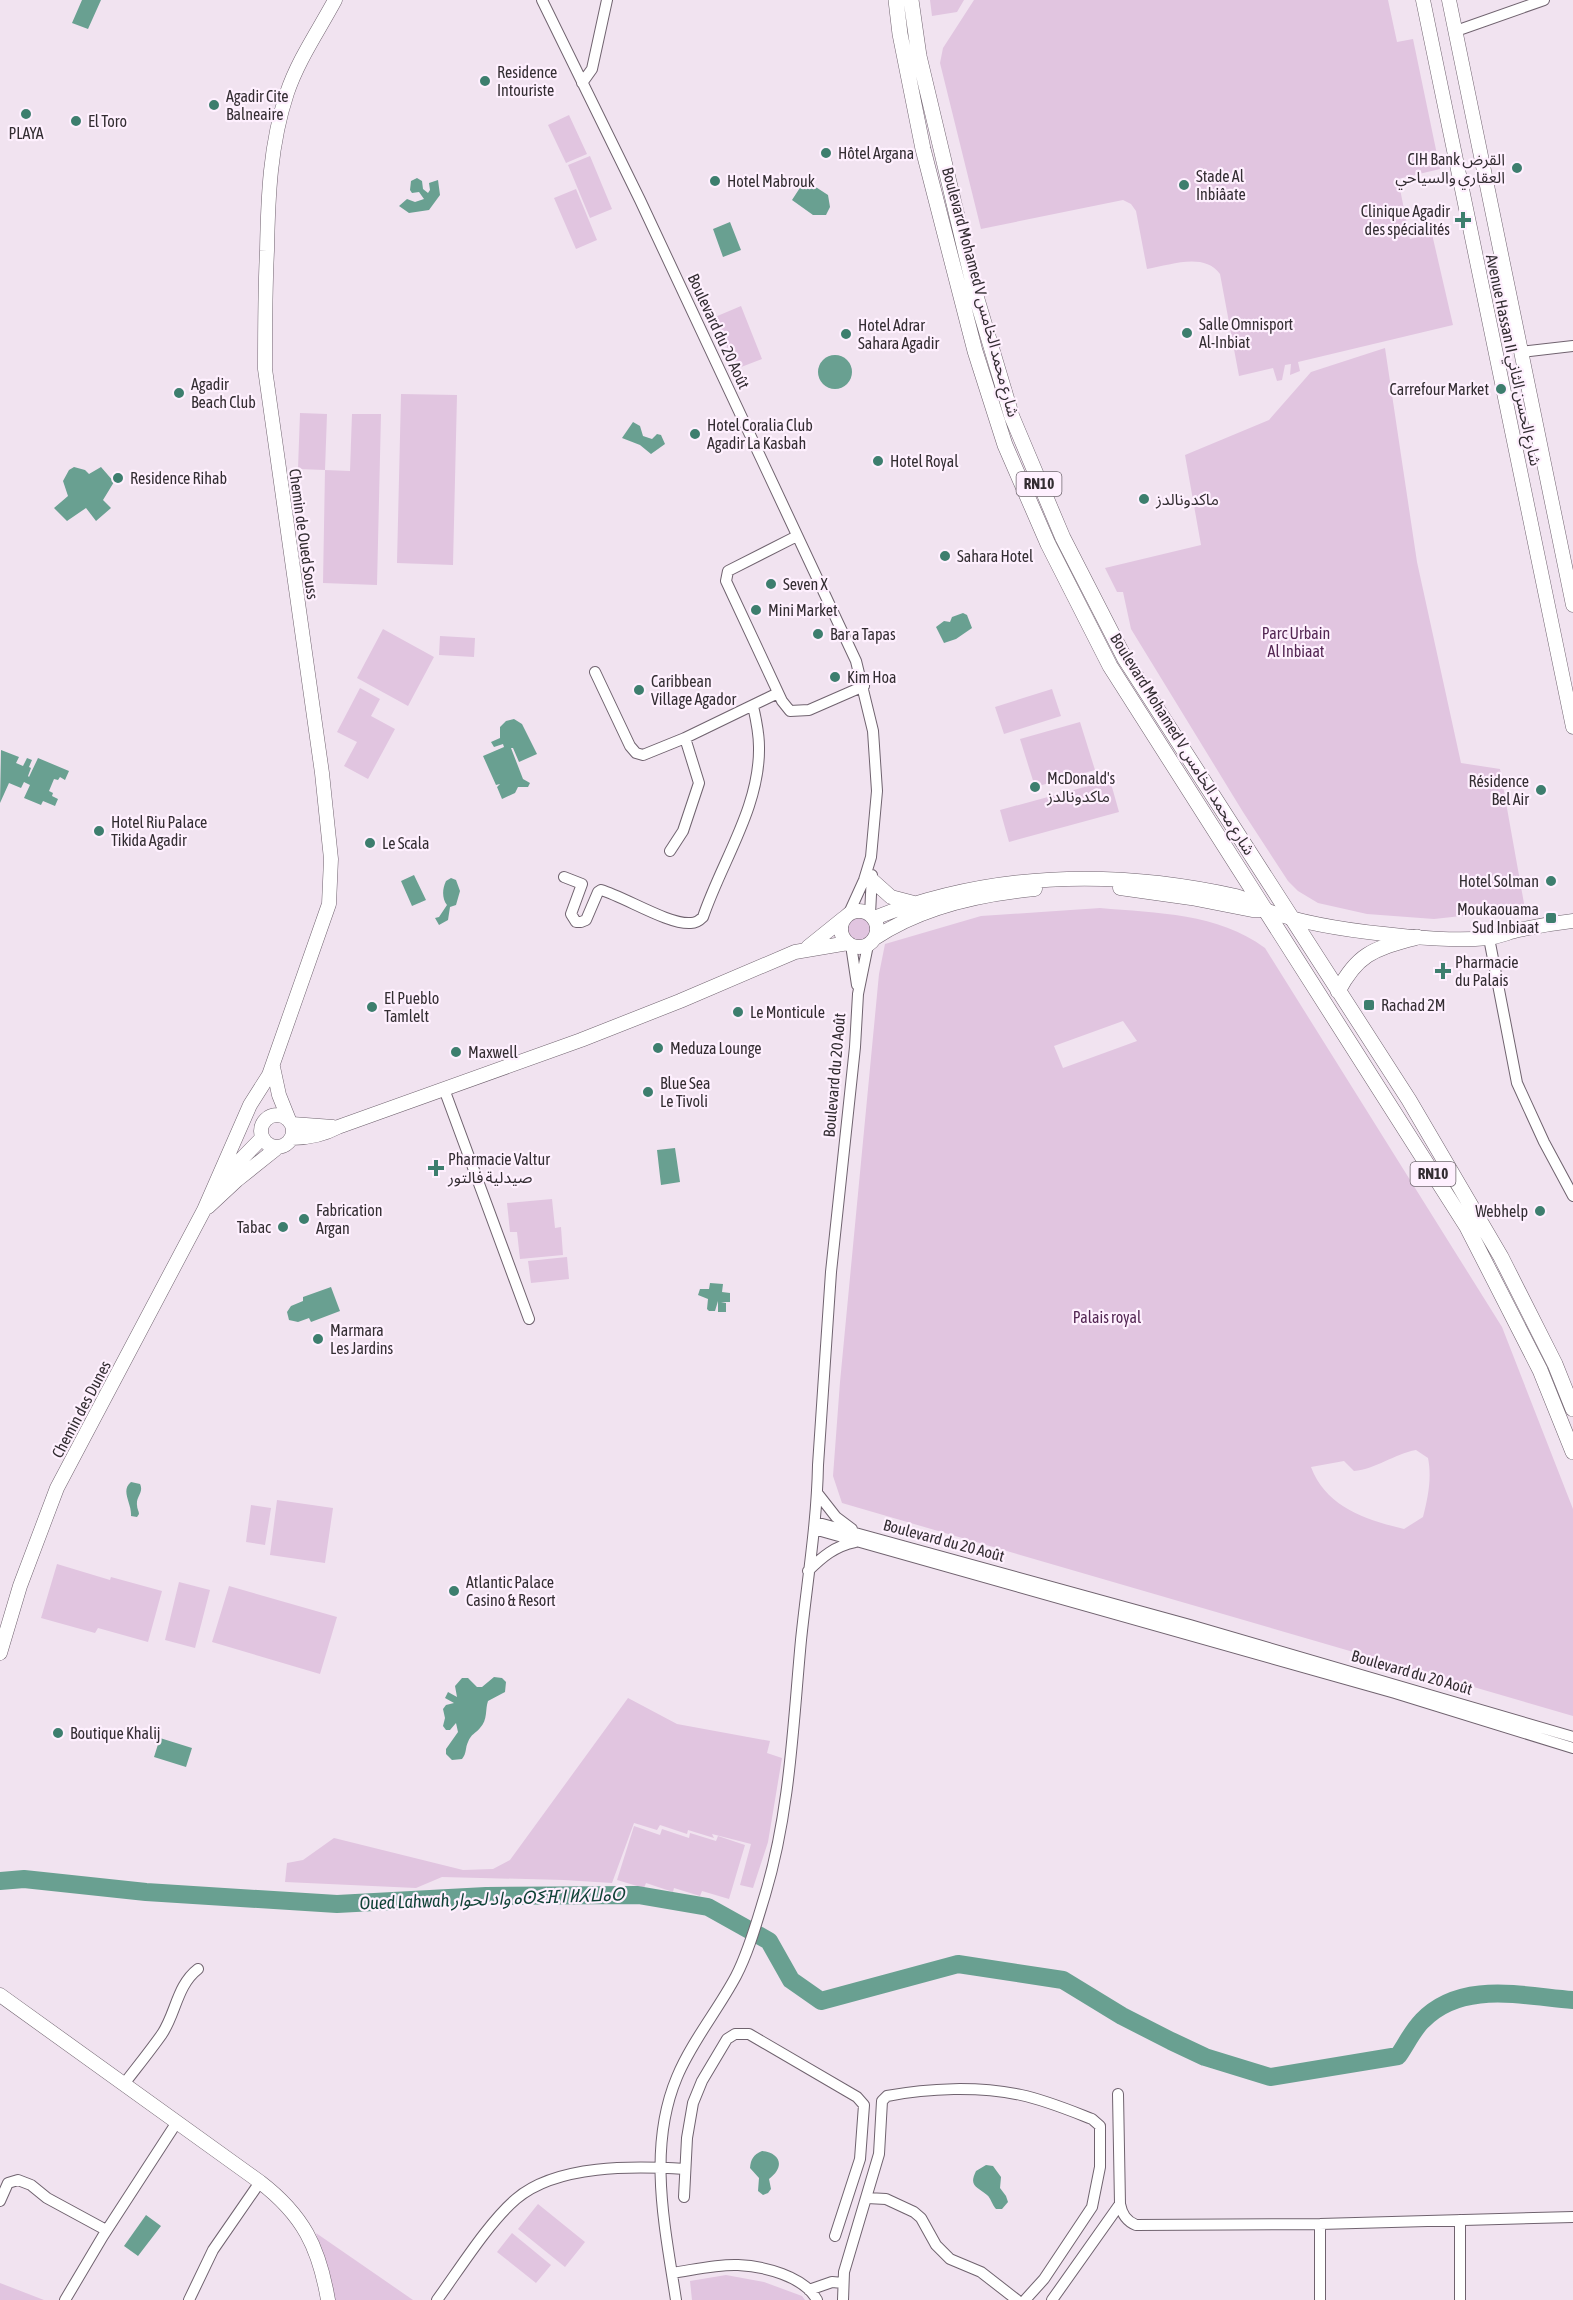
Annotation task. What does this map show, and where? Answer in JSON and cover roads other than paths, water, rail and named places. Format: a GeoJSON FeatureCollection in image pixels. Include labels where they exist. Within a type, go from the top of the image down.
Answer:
{"type":"FeatureCollection","features":[{"type":"Feature","properties":{"kind":"main road","name":"Boulevard Mohamed V شارع محمد الخامس"},"geometry":{"type":"LineString","coordinates":[[896,0],[900,34],[923,148],[975,351],[1005,445],[1048,544],[1110,666],[1467,1227],[1540,1370],[1573,1452]]}},
{"type":"Feature","properties":{"kind":"main road","name":"Boulevard Mohamed V شارع محمد الخامس"},"geometry":{"type":"LineString","coordinates":[[911,0],[919,56],[976,296],[1012,417],[1063,538],[1125,659],[1409,1100],[1501,1257],[1555,1364],[1573,1409]]}},
{"type":"Feature","properties":{"kind":"main road"},"geometry":{"type":"LineString","coordinates":[[1338,992],[1346,976],[1357,962],[1371,952],[1417,937]]}},
{"type":"Feature","properties":{"kind":"main road"},"geometry":{"type":"LineString","coordinates":[[1540,1370],[1555,1364]]}},
{"type":"Feature","properties":{"kind":"street","name":"Chemin de Oued Souss"},"geometry":{"type":"LineString","coordinates":[[243,1120],[271,1071],[326,916],[331,892],[332,876],[322,773],[265,369],[268,201],[271,161],[287,91],[335,0]]}},
{"type":"Feature","properties":{"kind":"street","name":"Boulevard du 20 Août"},"geometry":{"type":"LineString","coordinates":[[542,0],[640,200],[856,661],[864,686],[873,731],[877,791],[871,857],[872,916]]}},
{"type":"Feature","properties":{"kind":"street"},"geometry":{"type":"LineString","coordinates":[[582,83],[592,69],[607,0]]}},
{"type":"Feature","properties":{"kind":"street","name":"Avenue Hassan II شارع الحسن الثاني"},"geometry":{"type":"LineString","coordinates":[[1423,0],[1573,728]]}},
{"type":"Feature","properties":{"kind":"street","name":"Avenue Hassan II شارع الحسن الثاني"},"geometry":{"type":"LineString","coordinates":[[1449,0],[1573,605]]}},
{"type":"Feature","properties":{"kind":"street"},"geometry":{"type":"LineString","coordinates":[[1456,30],[1545,0]]}},
{"type":"Feature","properties":{"kind":"street"},"geometry":{"type":"LineString","coordinates":[[1521,352],[1573,346]]}},
{"type":"Feature","properties":{"kind":"street"},"geometry":{"type":"LineString","coordinates":[[797,536],[734,567],[726,574],[726,581],[778,693],[790,711],[797,712],[827,703],[864,686]]}},
{"type":"Feature","properties":{"kind":"street"},"geometry":{"type":"LineString","coordinates":[[595,672],[630,746],[636,753],[643,755],[685,738],[778,693]]}},
{"type":"Feature","properties":{"kind":"street"},"geometry":{"type":"LineString","coordinates":[[564,877],[582,884],[571,914],[576,921],[586,920],[601,890],[684,923],[699,921],[703,917],[747,811],[753,788],[759,749],[753,706]]}},
{"type":"Feature","properties":{"kind":"street"},"geometry":{"type":"LineString","coordinates":[[670,850],[683,831],[699,785],[685,738]]}},
{"type":"Feature","properties":{"kind":"street","name":"Boulevard du 20 Août"},"geometry":{"type":"LineString","coordinates":[[292,1138],[317,1136],[603,1031],[801,951],[828,933],[847,916],[864,880],[871,857]]}},
{"type":"Feature","properties":{"kind":"street"},"geometry":{"type":"LineString","coordinates":[[872,916],[952,893],[1006,883],[1060,878],[1096,878],[1167,883],[1238,896],[1293,921],[1417,937],[1489,938],[1572,921]]}},
{"type":"Feature","properties":{"kind":"street"},"geometry":{"type":"LineString","coordinates":[[872,880],[891,897],[916,904]]}},
{"type":"Feature","properties":{"kind":"street"},"geometry":{"type":"LineString","coordinates":[[871,941],[878,928],[872,916],[860,910],[847,916],[841,932],[850,944],[859,947],[871,941],[894,925],[943,907],[1001,894],[1055,887],[1135,889],[1252,910],[1266,910]]}},
{"type":"Feature","properties":{"kind":"street"},"geometry":{"type":"LineString","coordinates":[[1489,938],[1517,1083],[1544,1142],[1569,1179],[1573,1196]]}},
{"type":"Feature","properties":{"kind":"street","name":"Boulevard du 20 Août"},"geometry":{"type":"LineString","coordinates":[[871,941],[858,994],[855,1047],[831,1272],[815,1526],[1190,1625],[1573,1737]]}},
{"type":"Feature","properties":{"kind":"street","name":"Boulevard du 20 Août"},"geometry":{"type":"LineString","coordinates":[[801,951],[850,944],[858,994]]}},
{"type":"Feature","properties":{"kind":"street","name":"Chemin de Oued Souss"},"geometry":{"type":"LineString","coordinates":[[264,1121],[271,1098],[271,1071]]}},
{"type":"Feature","properties":{"kind":"street"},"geometry":{"type":"LineString","coordinates":[[204,1210],[237,1180],[277,1148],[286,1145],[292,1138],[290,1122],[271,1071]]}},
{"type":"Feature","properties":{"kind":"street"},"geometry":{"type":"LineString","coordinates":[[444,1089],[529,1319]]}},
{"type":"Feature","properties":{"kind":"street"},"geometry":{"type":"LineString","coordinates":[[277,1148],[266,1143],[262,1138],[261,1129],[264,1121],[276,1114],[290,1122]]}},
{"type":"Feature","properties":{"kind":"street","name":"Chemin des Dunes"},"geometry":{"type":"LineString","coordinates":[[0,1653],[20,1586],[57,1488],[204,1210],[243,1120]]}},
{"type":"Feature","properties":{"kind":"street","name":"Boulevard du 20 Août"},"geometry":{"type":"LineString","coordinates":[[290,1122],[305,1126],[338,1127]]}},
{"type":"Feature","properties":{"kind":"street","name":"Chemin des Dunes"},"geometry":{"type":"LineString","coordinates":[[213,1189],[262,1138]]}},
{"type":"Feature","properties":{"kind":"street"},"geometry":{"type":"LineString","coordinates":[[808,1571],[838,1547],[859,1538],[836,1517],[818,1494]]}},
{"type":"Feature","properties":{"kind":"street"},"geometry":{"type":"LineString","coordinates":[[676,2300],[660,2168],[664,2122],[676,2079],[736,1975],[765,1894],[785,1811],[808,1571],[815,1526]]}},
{"type":"Feature","properties":{"kind":"street","name":"Boulevard du 20 Août"},"geometry":{"type":"LineString","coordinates":[[859,1538],[1395,1693],[1573,1748]]}},
{"type":"Feature","properties":{"kind":"street"},"geometry":{"type":"LineString","coordinates":[[124,2084],[162,2034],[188,1977],[198,1969]]}},
{"type":"Feature","properties":{"kind":"street"},"geometry":{"type":"LineString","coordinates":[[0,1995],[260,2182],[288,2205],[301,2222],[320,2262],[328,2300]]}},
{"type":"Feature","properties":{"kind":"street"},"geometry":{"type":"LineString","coordinates":[[684,2197],[693,2103],[697,2092],[727,2038],[735,2034],[749,2034],[857,2097],[864,2105],[858,2167],[835,2236]]}},
{"type":"Feature","properties":{"kind":"street"},"geometry":{"type":"LineString","coordinates":[[843,2300],[843,2283],[879,2154],[882,2104],[886,2096],[932,2090],[1005,2092],[1036,2099],[1095,2121],[1101,2130],[1101,2157],[1092,2207],[1039,2287],[1025,2300]]}},
{"type":"Feature","properties":{"kind":"street"},"geometry":{"type":"LineString","coordinates":[[1119,2094],[1120,2204],[1127,2220],[1136,2225],[1320,2224],[1573,2217]]}},
{"type":"Feature","properties":{"kind":"street"},"geometry":{"type":"LineString","coordinates":[[65,2300],[106,2230],[177,2122]]}},
{"type":"Feature","properties":{"kind":"street"},"geometry":{"type":"LineString","coordinates":[[437,2300],[501,2214],[518,2197],[535,2186],[589,2172],[636,2167],[685,2169]]}},
{"type":"Feature","properties":{"kind":"street"},"geometry":{"type":"LineString","coordinates":[[0,2201],[8,2183],[18,2180],[31,2185],[47,2198],[106,2230]]}},
{"type":"Feature","properties":{"kind":"street"},"geometry":{"type":"LineString","coordinates":[[189,2300],[213,2250],[260,2182]]}},
{"type":"Feature","properties":{"kind":"street"},"geometry":{"type":"LineString","coordinates":[[867,2198],[886,2199],[914,2212],[921,2218],[936,2244],[950,2259],[981,2272],[1017,2300]]}},
{"type":"Feature","properties":{"kind":"street"},"geometry":{"type":"LineString","coordinates":[[1052,2300],[1120,2204]]}},
{"type":"Feature","properties":{"kind":"street"},"geometry":{"type":"LineString","coordinates":[[1460,2220],[1460,2300]]}},
{"type":"Feature","properties":{"kind":"street"},"geometry":{"type":"LineString","coordinates":[[1320,2224],[1320,2300]]}},
{"type":"Feature","properties":{"kind":"street"},"geometry":{"type":"LineString","coordinates":[[672,2273],[737,2265],[765,2270],[790,2278],[809,2290],[817,2300]]}},
{"type":"Feature","properties":{"kind":"street"},"geometry":{"type":"LineString","coordinates":[[809,2290],[832,2282],[843,2283]]}},
{"type":"Feature","properties":{"kind":"waterway","name":"Oued Lahwah واد لحوار ⴰⵙⵉⴼ ⵏ ⵍⵃⵡⴰⵔ"},"geometry":{"type":"LineString","coordinates":[[0,1881],[24,1879],[146,1892],[337,1904],[486,1896],[638,1895],[708,1907],[769,1941],[791,1980],[821,2001],[958,1964],[1063,1980],[1122,2016],[1205,2057],[1270,2077],[1398,2056],[1422,2021],[1438,2008],[1473,1995],[1513,1994],[1573,2000]]}},
{"type":"Feature","properties":{"kind":"place","name":"Residence Intouriste"},"geometry":{"type":"Point","coordinates":[485,81]}},
{"type":"Feature","properties":{"kind":"place","name":"Agadir Cite Balneaire"},"geometry":{"type":"Point","coordinates":[214,105]}},
{"type":"Feature","properties":{"kind":"place","name":"PLAYA"},"geometry":{"type":"Point","coordinates":[26,114]}},
{"type":"Feature","properties":{"kind":"place","name":"El Toro"},"geometry":{"type":"Point","coordinates":[76,121]}},
{"type":"Feature","properties":{"kind":"place","name":"Hôtel Argana"},"geometry":{"type":"Point","coordinates":[826,153]}},
{"type":"Feature","properties":{"kind":"place","name":"CIH Bank القرض العقاري والسياحي"},"geometry":{"type":"Point","coordinates":[1517,168]}},
{"type":"Feature","properties":{"kind":"place","name":"Hotel Mabrouk"},"geometry":{"type":"Point","coordinates":[715,181]}},
{"type":"Feature","properties":{"kind":"place","name":"Stade Al Inbiâate"},"geometry":{"type":"Point","coordinates":[1184,185]}},
{"type":"Feature","properties":{"kind":"place","name":"Clinique Agadir des spécialités"},"geometry":{"type":"Point","coordinates":[1463,220]}},
{"type":"Feature","properties":{"kind":"place","name":"Salle Omnisport Al-Inbiat"},"geometry":{"type":"Point","coordinates":[1187,333]}},
{"type":"Feature","properties":{"kind":"place","name":"Hotel Adrar Sahara Agadir"},"geometry":{"type":"Point","coordinates":[846,334]}},
{"type":"Feature","properties":{"kind":"place","name":"Carrefour Market"},"geometry":{"type":"Point","coordinates":[1501,389]}},
{"type":"Feature","properties":{"kind":"place","name":"Agadir Beach Club"},"geometry":{"type":"Point","coordinates":[179,393]}},
{"type":"Feature","properties":{"kind":"place","name":"Hotel Coralia Club Agadir La Kasbah"},"geometry":{"type":"Point","coordinates":[695,434]}},
{"type":"Feature","properties":{"kind":"place","name":"Hotel Royal"},"geometry":{"type":"Point","coordinates":[878,461]}},
{"type":"Feature","properties":{"kind":"place","name":"Residence Rihab"},"geometry":{"type":"Point","coordinates":[118,478]}},
{"type":"Feature","properties":{"kind":"place","name":"ماكدونالدز"},"geometry":{"type":"Point","coordinates":[1144,499]}},
{"type":"Feature","properties":{"kind":"place","name":"Sahara Hotel"},"geometry":{"type":"Point","coordinates":[945,556]}},
{"type":"Feature","properties":{"kind":"place","name":"Seven X"},"geometry":{"type":"Point","coordinates":[771,584]}},
{"type":"Feature","properties":{"kind":"place","name":"Mini Market"},"geometry":{"type":"Point","coordinates":[756,610]}},
{"type":"Feature","properties":{"kind":"place","name":"Bar a Tapas"},"geometry":{"type":"Point","coordinates":[818,634]}},
{"type":"Feature","properties":{"kind":"place","name":"Kim Hoa"},"geometry":{"type":"Point","coordinates":[835,677]}},
{"type":"Feature","properties":{"kind":"place","name":"Caribbean Village Agador"},"geometry":{"type":"Point","coordinates":[639,690]}},
{"type":"Feature","properties":{"kind":"place","name":"McDonald's ماكدونالدز"},"geometry":{"type":"Point","coordinates":[1035,787]}},
{"type":"Feature","properties":{"kind":"place","name":"Résidence Bel Air"},"geometry":{"type":"Point","coordinates":[1541,790]}},
{"type":"Feature","properties":{"kind":"place","name":"Hotel Riu Palace Tikida Agadir"},"geometry":{"type":"Point","coordinates":[99,831]}},
{"type":"Feature","properties":{"kind":"place","name":"Le Scala"},"geometry":{"type":"Point","coordinates":[370,843]}},
{"type":"Feature","properties":{"kind":"place","name":"Hotel Solman"},"geometry":{"type":"Point","coordinates":[1551,881]}},
{"type":"Feature","properties":{"kind":"place","name":"Moukaouama Sud Inbiaat"},"geometry":{"type":"Point","coordinates":[1551,918]}},
{"type":"Feature","properties":{"kind":"place","name":"Pharmacie du Palais"},"geometry":{"type":"Point","coordinates":[1443,971]}},
{"type":"Feature","properties":{"kind":"place","name":"Rachad 2M"},"geometry":{"type":"Point","coordinates":[1369,1005]}},
{"type":"Feature","properties":{"kind":"place","name":"El Pueblo Tamlelt"},"geometry":{"type":"Point","coordinates":[372,1007]}},
{"type":"Feature","properties":{"kind":"place","name":"Le Monticule"},"geometry":{"type":"Point","coordinates":[738,1012]}},
{"type":"Feature","properties":{"kind":"place","name":"Meduza Lounge"},"geometry":{"type":"Point","coordinates":[658,1048]}},
{"type":"Feature","properties":{"kind":"place","name":"Maxwell"},"geometry":{"type":"Point","coordinates":[456,1052]}},
{"type":"Feature","properties":{"kind":"place","name":"Blue Sea Le Tivoli"},"geometry":{"type":"Point","coordinates":[648,1092]}},
{"type":"Feature","properties":{"kind":"place","name":"Pharmacie Valtur صيدلية فالتور"},"geometry":{"type":"Point","coordinates":[436,1168]}},
{"type":"Feature","properties":{"kind":"place","name":"Webhelp"},"geometry":{"type":"Point","coordinates":[1540,1211]}},
{"type":"Feature","properties":{"kind":"place","name":"Fabrication Argan"},"geometry":{"type":"Point","coordinates":[304,1219]}},
{"type":"Feature","properties":{"kind":"place","name":"Tabac"},"geometry":{"type":"Point","coordinates":[283,1227]}},
{"type":"Feature","properties":{"kind":"place","name":"Marmara Les Jardins"},"geometry":{"type":"Point","coordinates":[318,1339]}},
{"type":"Feature","properties":{"kind":"place","name":"Atlantic Palace Casino & Resort"},"geometry":{"type":"Point","coordinates":[454,1591]}},
{"type":"Feature","properties":{"kind":"place","name":"Boutique Khalij"},"geometry":{"type":"Point","coordinates":[58,1733]}},
{"type":"Feature","properties":{"kind":"park label","name":"Parc Urbain Al Inbiaat"},"geometry":{"type":"Point","coordinates":[1296,642]}},
{"type":"Feature","properties":{"kind":"park label","name":"Palais royal"},"geometry":{"type":"Point","coordinates":[1107,1317]}}]}
